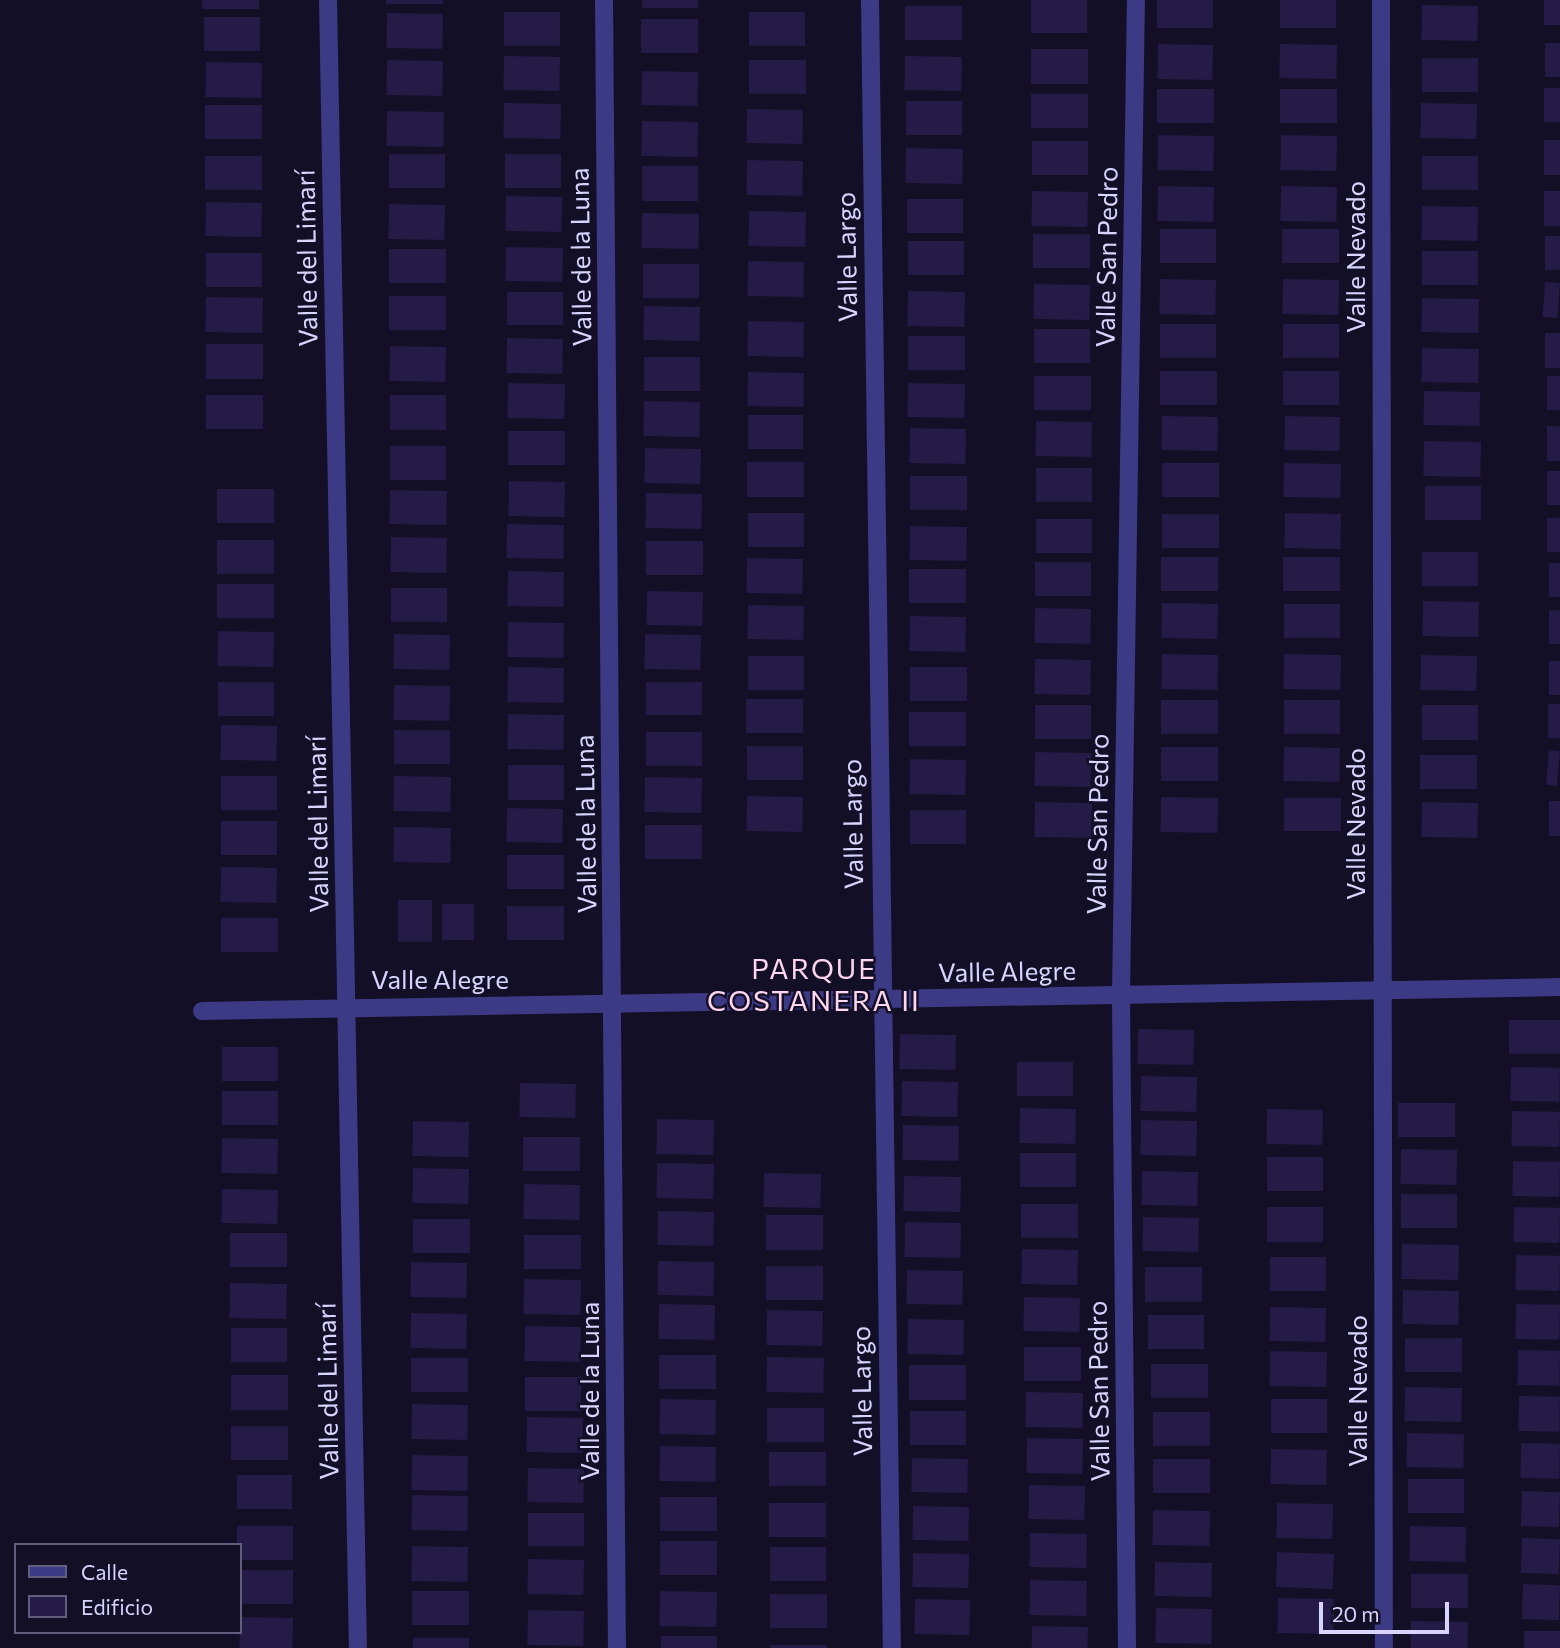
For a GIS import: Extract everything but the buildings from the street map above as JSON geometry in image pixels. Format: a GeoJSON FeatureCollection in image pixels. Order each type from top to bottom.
{"type":"FeatureCollection","features":[{"type":"Feature","properties":{"kind":"street","name":"Valle del Limarí"},"geometry":{"type":"LineString","coordinates":[[328,0],[358,1648]]}},
{"type":"Feature","properties":{"kind":"street","name":"Valle de la Luna"},"geometry":{"type":"LineString","coordinates":[[604,0],[617,1648]]}},
{"type":"Feature","properties":{"kind":"street","name":"Valle Largo"},"geometry":{"type":"LineString","coordinates":[[870,0],[881,1000],[892,1648]]}},
{"type":"Feature","properties":{"kind":"street","name":"Valle San Pedro"},"geometry":{"type":"LineString","coordinates":[[1127,1648],[1121,995],[1136,0]]}},
{"type":"Feature","properties":{"kind":"street","name":"Valle Nevado"},"geometry":{"type":"LineString","coordinates":[[1381,0],[1384,1648]]}},
{"type":"Feature","properties":{"kind":"street","name":"Valle Alegre"},"geometry":{"type":"LineString","coordinates":[[202,1012],[346,1006],[881,1000],[1560,987]]}},
{"type":"Feature","properties":{"kind":"district","name":"PARQUE COSTANERA II"},"geometry":{"type":"Point","coordinates":[814,984]}}]}
